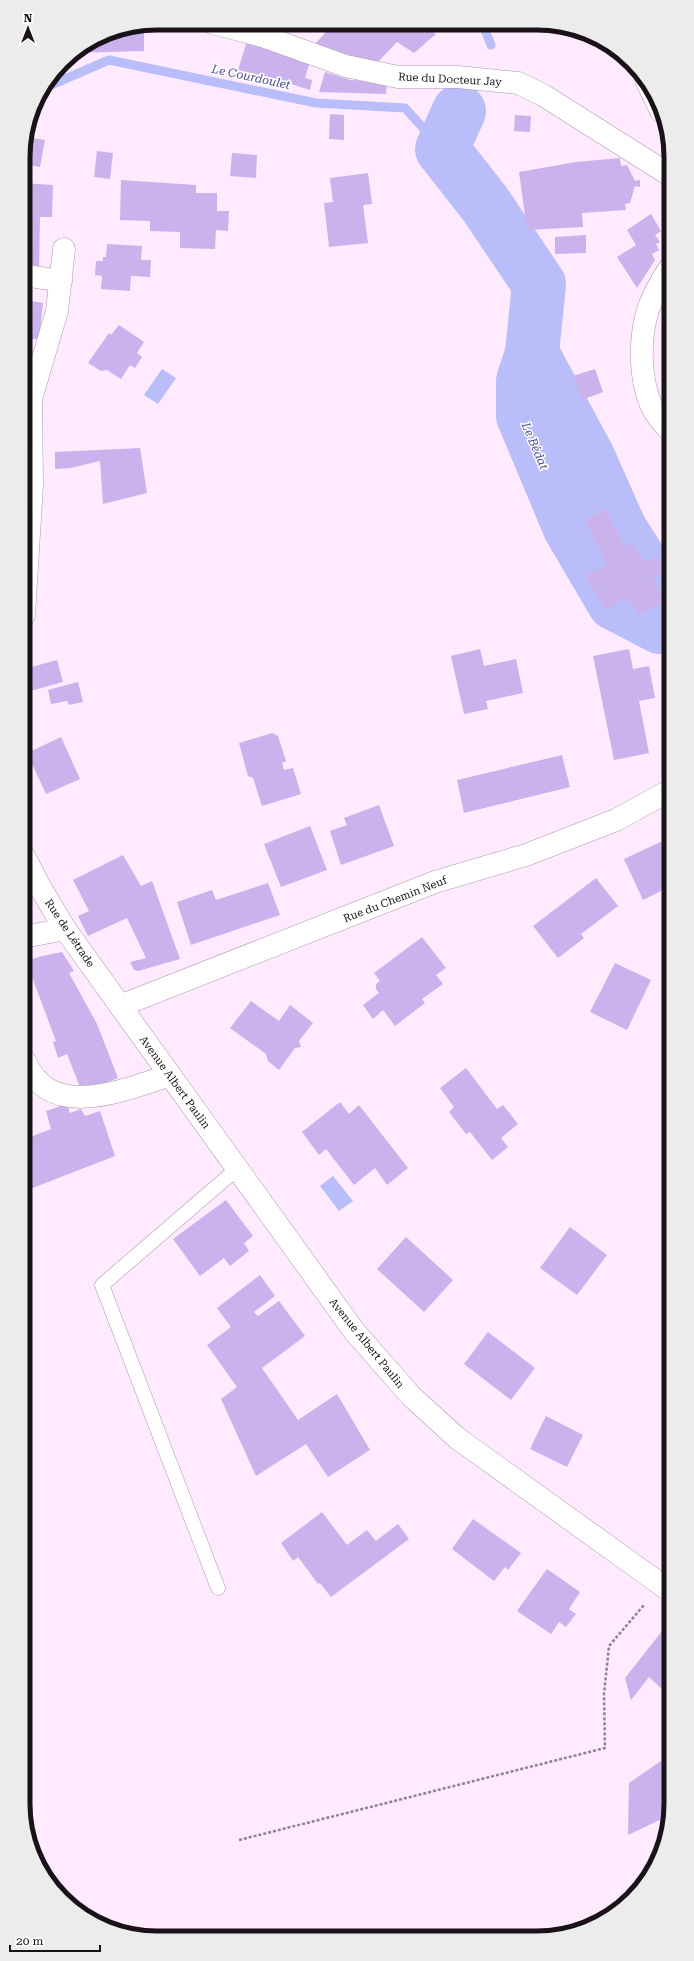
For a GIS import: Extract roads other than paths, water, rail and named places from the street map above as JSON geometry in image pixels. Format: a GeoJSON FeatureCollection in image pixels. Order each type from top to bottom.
{"type":"FeatureCollection","features":[{"type":"Feature","properties":{"kind":"street","name":"Rue du Docteur Jay"},"geometry":{"type":"LineString","coordinates":[[239,30],[262,36],[346,66],[398,77],[458,77],[518,83],[543,95],[664,171]]}},
{"type":"Feature","properties":{"kind":"street"},"geometry":{"type":"LineString","coordinates":[[30,394],[57,311],[64,249]]}},
{"type":"Feature","properties":{"kind":"street"},"geometry":{"type":"LineString","coordinates":[[30,276],[61,281]]}},
{"type":"Feature","properties":{"kind":"street"},"geometry":{"type":"LineString","coordinates":[[664,278],[649,309],[645,326],[643,368],[645,386],[651,405],[657,416],[664,424]]}},
{"type":"Feature","properties":{"kind":"street","name":"Rue du Chemin Neuf"},"geometry":{"type":"LineString","coordinates":[[120,1006],[435,882],[526,855],[616,820],[664,794]]}},
{"type":"Feature","properties":{"kind":"street","name":"Rue de Létrade"},"geometry":{"type":"LineString","coordinates":[[30,868],[65,929],[120,1006]]}},
{"type":"Feature","properties":{"kind":"street"},"geometry":{"type":"LineString","coordinates":[[30,936],[65,929]]}},
{"type":"Feature","properties":{"kind":"street","name":"Avenue Albert Paulin"},"geometry":{"type":"LineString","coordinates":[[120,1006],[354,1331],[411,1396],[457,1438],[664,1587]]}},
{"type":"Feature","properties":{"kind":"street"},"geometry":{"type":"LineString","coordinates":[[30,1073],[49,1091],[76,1098],[109,1095],[170,1075]]}},
{"type":"Feature","properties":{"kind":"lane"},"geometry":{"type":"LineString","coordinates":[[218,1588],[102,1285],[238,1168]]}},
{"type":"Feature","properties":{"kind":"water"},"geometry":{"type":"Polygon","coordinates":[[[162,369],[176,378],[158,404],[144,395],[162,369]]]}},
{"type":"Feature","properties":{"kind":"water"},"geometry":{"type":"Polygon","coordinates":[[[333,1176],[353,1201],[339,1211],[320,1186],[333,1176]]]}},
{"type":"Feature","properties":{"kind":"waterway"},"geometry":{"type":"LineString","coordinates":[[485,30],[491,45]]}},
{"type":"Feature","properties":{"kind":"waterway","name":"Le Courdoulet"},"geometry":{"type":"LineString","coordinates":[[52,84],[109,60],[316,103],[405,108],[442,149]]}},
{"type":"Feature","properties":{"kind":"waterway","name":"Le Bédat"},"geometry":{"type":"LineString","coordinates":[[459,111],[442,149],[485,204],[539,284],[532,353],[523,381],[523,416],[570,528],[614,603],[660,627],[664,627]]}},
{"type":"Feature","properties":{"kind":"waterway"},"geometry":{"type":"LineString","coordinates":[[532,353],[588,457],[620,529],[664,598]]}}]}
